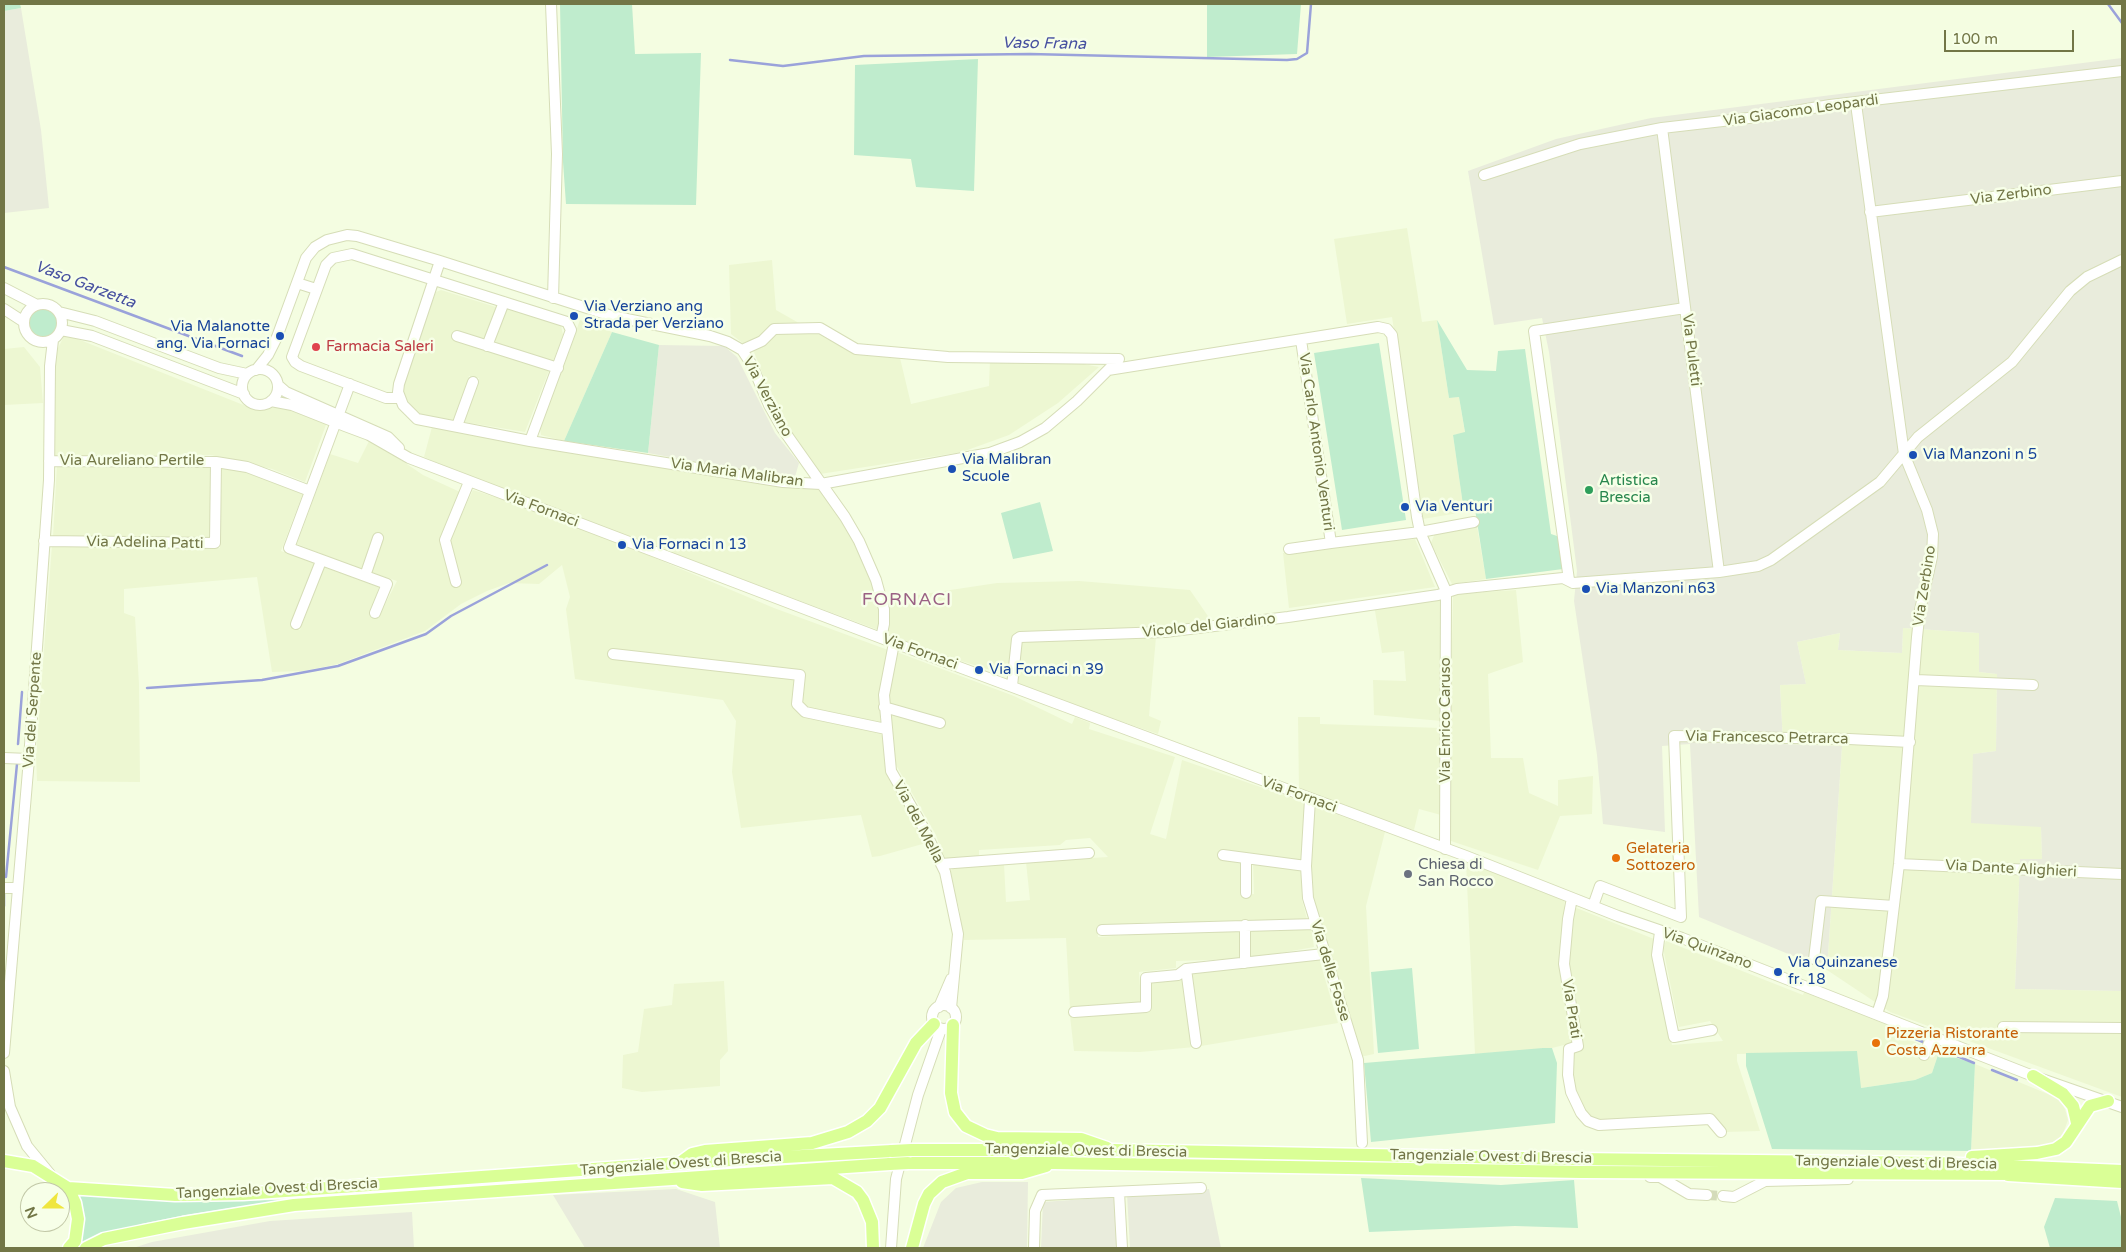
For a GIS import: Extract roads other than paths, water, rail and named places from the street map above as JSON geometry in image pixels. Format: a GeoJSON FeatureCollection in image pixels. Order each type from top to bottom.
{"type":"FeatureCollection","features":[{"type":"Feature","properties":{"kind":"main road"},"geometry":{"type":"LineString","coordinates":[[678,1164],[692,1154],[705,1151],[812,1144],[848,1132],[866,1121],[880,1108],[916,1043],[942,1026],[955,1112],[966,1126],[985,1135],[997,1138],[1081,1139],[1112,1150]]}},
{"type":"Feature","properties":{"kind":"main road"},"geometry":{"type":"LineString","coordinates":[[2033,1076],[2063,1094],[2073,1106],[2077,1123]]}},
{"type":"Feature","properties":{"kind":"main road"},"geometry":{"type":"LineString","coordinates":[[1935,1163],[1960,1158],[2037,1153],[2056,1149],[2066,1142],[2090,1106],[2108,1101]]}},
{"type":"Feature","properties":{"kind":"main road","name":"Tangenziale Ovest di Brescia"},"geometry":{"type":"LineString","coordinates":[[70,1188],[175,1195],[243,1194],[678,1164],[1112,1150],[1555,1159],[1935,1163],[2122,1171]]}},
{"type":"Feature","properties":{"kind":"main road","name":"Tangenziale Ovest di Brescia"},"geometry":{"type":"LineString","coordinates":[[910,1157],[1054,1163],[1582,1172],[1996,1174],[2105,1170]]}},
{"type":"Feature","properties":{"kind":"main road","name":"Tangenziale Ovest di Brescia"},"geometry":{"type":"LineString","coordinates":[[86,1248],[104,1239],[183,1223],[294,1205],[670,1178],[891,1158]]}},
{"type":"Feature","properties":{"kind":"main road"},"geometry":{"type":"LineString","coordinates":[[4,1161],[33,1166],[59,1182]]}},
{"type":"Feature","properties":{"kind":"main road"},"geometry":{"type":"LineString","coordinates":[[912,1248],[924,1204],[929,1194],[942,1182],[967,1172],[1022,1174],[1054,1163]]}},
{"type":"Feature","properties":{"kind":"main road"},"geometry":{"type":"LineString","coordinates":[[1996,1174],[2083,1182],[2122,1182]]}},
{"type":"Feature","properties":{"kind":"main road"},"geometry":{"type":"LineString","coordinates":[[670,1178],[702,1186],[833,1178],[856,1192],[863,1200],[872,1222],[873,1248]]}},
{"type":"Feature","properties":{"kind":"main road"},"geometry":{"type":"LineString","coordinates":[[69,1248],[75,1241],[78,1219],[70,1193]]}},
{"type":"Feature","properties":{"kind":"street"},"geometry":{"type":"LineString","coordinates":[[550,4],[556,154],[553,298]]}},
{"type":"Feature","properties":{"kind":"street","name":"Via Giacomo Leopardi"},"geometry":{"type":"LineString","coordinates":[[1484,175],[1580,144],[1662,128],[1800,112],[1830,105],[1856,104],[2122,71]]}},
{"type":"Feature","properties":{"kind":"street","name":"Via Zerbino"},"geometry":{"type":"LineString","coordinates":[[1856,104],[1904,454],[1927,510],[1933,534],[1932,557],[1920,610],[1916,680],[1899,864],[1883,996],[1877,1014]]}},
{"type":"Feature","properties":{"kind":"street","name":"Via Puletti"},"geometry":{"type":"LineString","coordinates":[[1662,128],[1719,572]]}},
{"type":"Feature","properties":{"kind":"street","name":"Via Zerbino"},"geometry":{"type":"LineString","coordinates":[[1870,212],[2122,181]]}},
{"type":"Feature","properties":{"kind":"street","name":"Via Verziano"},"geometry":{"type":"LineString","coordinates":[[277,336],[306,258],[315,247],[332,239],[347,235],[357,236],[440,261],[612,316],[710,336],[728,342],[742,350],[752,365],[769,405],[782,428],[859,541],[876,580],[884,609],[884,624],[881,638]]}},
{"type":"Feature","properties":{"kind":"street"},"geometry":{"type":"LineString","coordinates":[[440,261],[434,281],[399,384],[400,398],[386,398],[301,366],[292,358],[326,265],[333,258],[342,254],[352,254],[434,281],[567,322],[571,330],[530,441]]}},
{"type":"Feature","properties":{"kind":"street"},"geometry":{"type":"LineString","coordinates":[[1446,591],[1554,579],[1569,580],[1574,583],[1745,570],[1771,560],[1880,482],[1918,437],[2012,362],[2070,291],[2087,276],[2122,260]]}},
{"type":"Feature","properties":{"kind":"street"},"geometry":{"type":"LineString","coordinates":[[297,283],[316,289]]}},
{"type":"Feature","properties":{"kind":"street"},"geometry":{"type":"LineString","coordinates":[[4,288],[37,305]]}},
{"type":"Feature","properties":{"kind":"street"},"geometry":{"type":"LineString","coordinates":[[487,346],[504,302]]}},
{"type":"Feature","properties":{"kind":"street"},"geometry":{"type":"LineString","coordinates":[[59,312],[62,319],[61,330],[53,340],[40,342],[28,335],[24,322],[27,312],[37,305],[48,304],[59,312],[95,321],[219,368],[252,372],[270,372],[277,336]]}},
{"type":"Feature","properties":{"kind":"street"},"geometry":{"type":"LineString","coordinates":[[1569,580],[1534,331],[1685,308]]}},
{"type":"Feature","properties":{"kind":"street"},"geometry":{"type":"LineString","coordinates":[[4,309],[24,322]]}},
{"type":"Feature","properties":{"kind":"street","name":"Via Carlo Antonio Venturi"},"geometry":{"type":"LineString","coordinates":[[1108,370],[1378,327],[1387,329],[1392,335],[1420,532],[1446,591]]}},
{"type":"Feature","properties":{"kind":"street","name":"Via Maria Malibran"},"geometry":{"type":"LineString","coordinates":[[400,398],[410,413],[422,422],[457,426],[530,441],[783,482],[821,484],[990,453],[1020,442],[1045,428],[1078,401],[1119,359],[948,357],[856,349],[820,328],[774,329],[762,341],[742,350]]}},
{"type":"Feature","properties":{"kind":"street","name":"Via Fornaci"},"geometry":{"type":"LineString","coordinates":[[61,330],[92,336],[244,394],[250,401],[256,404],[262,405],[271,401],[337,418]]}},
{"type":"Feature","properties":{"kind":"street"},"geometry":{"type":"LineString","coordinates":[[244,394],[242,386],[268,355],[277,336]]}},
{"type":"Feature","properties":{"kind":"street"},"geometry":{"type":"LineString","coordinates":[[457,336],[558,368]]}},
{"type":"Feature","properties":{"kind":"street","name":"Via del Serpente"},"geometry":{"type":"LineString","coordinates":[[4,1053],[30,759],[49,460],[50,366],[53,340]]}},
{"type":"Feature","properties":{"kind":"street","name":"Via Carlo Antonio Venturi"},"geometry":{"type":"LineString","coordinates":[[1301,340],[1331,544]]}},
{"type":"Feature","properties":{"kind":"street","name":"Via del Serpente"},"geometry":{"type":"LineString","coordinates":[[40,342],[50,366]]}},
{"type":"Feature","properties":{"kind":"street","name":"Via Fornaci"},"geometry":{"type":"LineString","coordinates":[[270,372],[278,385],[286,392],[409,458],[1572,898]]}},
{"type":"Feature","properties":{"kind":"street"},"geometry":{"type":"LineString","coordinates":[[457,426],[473,382]]}},
{"type":"Feature","properties":{"kind":"street"},"geometry":{"type":"LineString","coordinates":[[350,384],[289,548],[387,584],[375,613]]}},
{"type":"Feature","properties":{"kind":"street"},"geometry":{"type":"LineString","coordinates":[[271,401],[277,394],[278,385]]}},
{"type":"Feature","properties":{"kind":"street","name":"Via Aureliano Pertile"},"geometry":{"type":"LineString","coordinates":[[49,460],[216,462]]}},
{"type":"Feature","properties":{"kind":"street"},"geometry":{"type":"LineString","coordinates":[[216,462],[247,467],[310,490]]}},
{"type":"Feature","properties":{"kind":"street","name":"Via Adelina Patti"},"geometry":{"type":"LineString","coordinates":[[44,541],[215,543],[216,462]]}},
{"type":"Feature","properties":{"kind":"street"},"geometry":{"type":"LineString","coordinates":[[456,582],[445,540],[469,482]]}},
{"type":"Feature","properties":{"kind":"street"},"geometry":{"type":"LineString","coordinates":[[1420,532],[1474,522]]}},
{"type":"Feature","properties":{"kind":"street","name":"Via Carlo Antonio Venturi"},"geometry":{"type":"LineString","coordinates":[[1289,549],[1420,532]]}},
{"type":"Feature","properties":{"kind":"street"},"geometry":{"type":"LineString","coordinates":[[365,576],[378,538]]}},
{"type":"Feature","properties":{"kind":"street"},"geometry":{"type":"LineString","coordinates":[[296,624],[321,561]]}},
{"type":"Feature","properties":{"kind":"street","name":"Vicolo del Giardino"},"geometry":{"type":"LineString","coordinates":[[1012,686],[1017,639],[1020,637],[1165,632],[1288,617],[1438,595],[1446,591]]}},
{"type":"Feature","properties":{"kind":"street","name":"Via Enrico Caruso"},"geometry":{"type":"LineString","coordinates":[[1445,849],[1446,591]]}},
{"type":"Feature","properties":{"kind":"street","name":"Via del Mella"},"geometry":{"type":"LineString","coordinates":[[890,1248],[896,1179],[918,1095],[942,1026],[956,1018],[951,1008],[958,934],[945,872],[923,827],[891,771],[884,707],[885,684],[894,643]]}},
{"type":"Feature","properties":{"kind":"street"},"geometry":{"type":"LineString","coordinates":[[613,654],[800,675],[797,704],[805,712],[886,729]]}},
{"type":"Feature","properties":{"kind":"street"},"geometry":{"type":"LineString","coordinates":[[1916,680],[2033,685]]}},
{"type":"Feature","properties":{"kind":"street"},"geometry":{"type":"LineString","coordinates":[[884,707],[940,723]]}},
{"type":"Feature","properties":{"kind":"street","name":"Via Francesco Petrarca"},"geometry":{"type":"LineString","coordinates":[[1593,906],[1600,886],[1681,917],[1674,736],[1910,742]]}},
{"type":"Feature","properties":{"kind":"street"},"geometry":{"type":"LineString","coordinates":[[4,758],[30,759]]}},
{"type":"Feature","properties":{"kind":"street","name":"Via delle Fosse"},"geometry":{"type":"LineString","coordinates":[[1310,800],[1306,866],[1308,898],[1358,1060],[1362,1143]]}},
{"type":"Feature","properties":{"kind":"street"},"geometry":{"type":"LineString","coordinates":[[941,864],[1089,853]]}},
{"type":"Feature","properties":{"kind":"street"},"geometry":{"type":"LineString","coordinates":[[1223,855],[1306,866]]}},
{"type":"Feature","properties":{"kind":"street"},"geometry":{"type":"LineString","coordinates":[[1246,859],[1246,893]]}},
{"type":"Feature","properties":{"kind":"street","name":"Via Dante Alighieri"},"geometry":{"type":"LineString","coordinates":[[1899,864],[2122,874]]}},
{"type":"Feature","properties":{"kind":"street"},"geometry":{"type":"LineString","coordinates":[[4,888],[18,888]]}},
{"type":"Feature","properties":{"kind":"street","name":"Via Quinzano"},"geometry":{"type":"LineString","coordinates":[[1572,898],[1660,932],[1682,938],[2033,1076],[2122,1107]]}},
{"type":"Feature","properties":{"kind":"street","name":"Via Prati"},"geometry":{"type":"LineString","coordinates":[[1572,898],[1564,964],[1578,1046],[1569,1049],[1568,1075],[1571,1092],[1581,1113],[1588,1121],[1599,1125],[1710,1119],[1721,1132]]}},
{"type":"Feature","properties":{"kind":"street"},"geometry":{"type":"LineString","coordinates":[[1814,959],[1821,901],[1894,906]]}},
{"type":"Feature","properties":{"kind":"street"},"geometry":{"type":"LineString","coordinates":[[1102,930],[1316,924]]}},
{"type":"Feature","properties":{"kind":"street"},"geometry":{"type":"LineString","coordinates":[[1245,925],[1245,964]]}},
{"type":"Feature","properties":{"kind":"street"},"geometry":{"type":"LineString","coordinates":[[1660,932],[1657,956],[1674,1038],[1712,1030]]}},
{"type":"Feature","properties":{"kind":"street"},"geometry":{"type":"LineString","coordinates":[[1074,1012],[1146,1007],[1146,978],[1178,975],[1186,969],[1324,954]]}},
{"type":"Feature","properties":{"kind":"street"},"geometry":{"type":"LineString","coordinates":[[1186,969],[1196,1043]]}},
{"type":"Feature","properties":{"kind":"street","name":"Via del Mella"},"geometry":{"type":"LineString","coordinates":[[942,1026],[932,1016],[939,1006],[955,971]]}},
{"type":"Feature","properties":{"kind":"street"},"geometry":{"type":"LineString","coordinates":[[939,1006],[951,1008]]}},
{"type":"Feature","properties":{"kind":"street"},"geometry":{"type":"LineString","coordinates":[[2003,1026],[2122,1028]]}},
{"type":"Feature","properties":{"kind":"street"},"geometry":{"type":"LineString","coordinates":[[1924,1055],[1932,1036]]}},
{"type":"Feature","properties":{"kind":"street"},"geometry":{"type":"LineString","coordinates":[[4,1072],[10,1107],[27,1146],[52,1177]]}},
{"type":"Feature","properties":{"kind":"street"},"geometry":{"type":"LineString","coordinates":[[1582,1172],[1604,1177],[1660,1177],[1689,1194],[1707,1195]]}},
{"type":"Feature","properties":{"kind":"street"},"geometry":{"type":"LineString","coordinates":[[1723,1196],[1734,1197],[1765,1181],[1868,1179],[1892,1174]]}},
{"type":"Feature","properties":{"kind":"street"},"geometry":{"type":"LineString","coordinates":[[1034,1248],[1035,1211],[1042,1196],[1200,1188]]}},
{"type":"Feature","properties":{"kind":"street"},"geometry":{"type":"LineString","coordinates":[[1119,1192],[1122,1248]]}},
{"type":"Feature","properties":{"kind":"waterway","name":"Vaso Frana"},"geometry":{"type":"LineString","coordinates":[[730,60],[783,66],[864,56],[1030,54],[1287,60],[1297,59],[1307,53],[1311,4]]}},
{"type":"Feature","properties":{"kind":"waterway"},"geometry":{"type":"LineString","coordinates":[[2108,4],[2122,23]]}},
{"type":"Feature","properties":{"kind":"waterway","name":"Vaso Garzetta"},"geometry":{"type":"LineString","coordinates":[[4,267],[242,356]]}},
{"type":"Feature","properties":{"kind":"waterway"},"geometry":{"type":"LineString","coordinates":[[147,688],[262,680],[338,666],[426,634],[451,616],[547,565]]}},
{"type":"Feature","properties":{"kind":"waterway"},"geometry":{"type":"LineString","coordinates":[[18,744],[22,692]]}},
{"type":"Feature","properties":{"kind":"waterway"},"geometry":{"type":"LineString","coordinates":[[6,877],[17,764]]}},
{"type":"Feature","properties":{"kind":"waterway"},"geometry":{"type":"LineString","coordinates":[[4,894],[4,906]]}},
{"type":"Feature","properties":{"kind":"waterway"},"geometry":{"type":"LineString","coordinates":[[1901,1033],[1923,1042]]}},
{"type":"Feature","properties":{"kind":"waterway"},"geometry":{"type":"LineString","coordinates":[[1935,1047],[1974,1063]]}},
{"type":"Feature","properties":{"kind":"waterway"},"geometry":{"type":"LineString","coordinates":[[1992,1070],[2017,1080]]}},
{"type":"Feature","properties":{"kind":"tunnel"},"geometry":{"type":"LineString","coordinates":[[1707,1195],[1723,1196]]}},
{"type":"Feature","properties":{"kind":"place","name":"Via Verziano ang Strada per Verziano"},"geometry":{"type":"Point","coordinates":[574,316]}},
{"type":"Feature","properties":{"kind":"place","name":"Via Malanotte ang. Via Fornaci"},"geometry":{"type":"Point","coordinates":[280,336]}},
{"type":"Feature","properties":{"kind":"place","name":"Farmacia Saleri"},"geometry":{"type":"Point","coordinates":[316,347]}},
{"type":"Feature","properties":{"kind":"place","name":"Via Manzoni n 5"},"geometry":{"type":"Point","coordinates":[1913,455]}},
{"type":"Feature","properties":{"kind":"place","name":"Via Malibran Scuole"},"geometry":{"type":"Point","coordinates":[952,469]}},
{"type":"Feature","properties":{"kind":"place","name":"Artistica Brescia"},"geometry":{"type":"Point","coordinates":[1589,490]}},
{"type":"Feature","properties":{"kind":"place","name":"Via Venturi"},"geometry":{"type":"Point","coordinates":[1405,507]}},
{"type":"Feature","properties":{"kind":"place","name":"Via Fornaci n 13"},"geometry":{"type":"Point","coordinates":[622,545]}},
{"type":"Feature","properties":{"kind":"place","name":"Via Manzoni n63"},"geometry":{"type":"Point","coordinates":[1586,589]}},
{"type":"Feature","properties":{"kind":"place","name":"Via Fornaci n 39"},"geometry":{"type":"Point","coordinates":[979,670]}},
{"type":"Feature","properties":{"kind":"place","name":"Gelateria Sottozero"},"geometry":{"type":"Point","coordinates":[1616,858]}},
{"type":"Feature","properties":{"kind":"place","name":"Chiesa di San Rocco"},"geometry":{"type":"Point","coordinates":[1408,874]}},
{"type":"Feature","properties":{"kind":"place","name":"Via Quinzanese fr. 18"},"geometry":{"type":"Point","coordinates":[1778,972]}},
{"type":"Feature","properties":{"kind":"place","name":"Pizzeria Ristorante Costa Azzurra"},"geometry":{"type":"Point","coordinates":[1876,1043]}},
{"type":"Feature","properties":{"kind":"district","name":"FORNACI"},"geometry":{"type":"Point","coordinates":[907,600]}}]}
